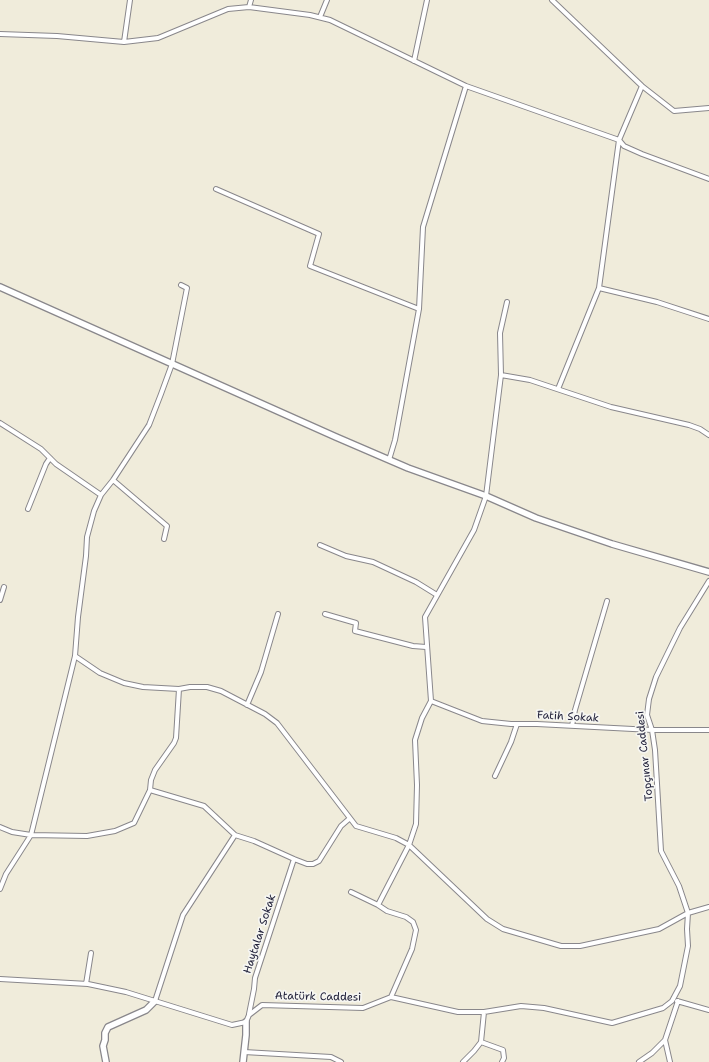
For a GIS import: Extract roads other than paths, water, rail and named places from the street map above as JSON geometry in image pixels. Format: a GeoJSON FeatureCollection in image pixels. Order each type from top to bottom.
{"type":"FeatureCollection","features":[{"type":"Feature","properties":{"kind":"street"},"geometry":{"type":"LineString","coordinates":[[124,42],[130,0]]}},
{"type":"Feature","properties":{"kind":"street"},"geometry":{"type":"LineString","coordinates":[[249,7],[251,0]]}},
{"type":"Feature","properties":{"kind":"street"},"geometry":{"type":"LineString","coordinates":[[320,17],[327,0]]}},
{"type":"Feature","properties":{"kind":"street"},"geometry":{"type":"LineString","coordinates":[[414,61],[428,0]]}},
{"type":"Feature","properties":{"kind":"street"},"geometry":{"type":"LineString","coordinates":[[552,0],[642,86],[674,111],[709,108]]}},
{"type":"Feature","properties":{"kind":"street"},"geometry":{"type":"LineString","coordinates":[[0,34],[57,36],[124,42],[158,38],[228,9],[249,7],[320,17],[330,20],[466,86],[619,140],[624,146],[642,154],[709,179]]}},
{"type":"Feature","properties":{"kind":"street"},"geometry":{"type":"LineString","coordinates":[[389,460],[395,440],[418,309],[423,227],[466,86]]}},
{"type":"Feature","properties":{"kind":"street"},"geometry":{"type":"LineString","coordinates":[[558,389],[600,288],[619,140],[642,86]]}},
{"type":"Feature","properties":{"kind":"street"},"geometry":{"type":"LineString","coordinates":[[216,188],[319,234],[310,266],[418,309]]}},
{"type":"Feature","properties":{"kind":"street"},"geometry":{"type":"LineString","coordinates":[[0,889],[6,874],[32,835],[75,656],[87,537],[94,511],[101,495],[113,480],[149,424],[172,364],[187,288],[181,285]]}},
{"type":"Feature","properties":{"kind":"street"},"geometry":{"type":"LineString","coordinates":[[0,287],[389,460],[486,496],[542,521],[612,544],[709,572]]}},
{"type":"Feature","properties":{"kind":"street"},"geometry":{"type":"LineString","coordinates":[[600,288],[657,302],[709,319]]}},
{"type":"Feature","properties":{"kind":"street"},"geometry":{"type":"LineString","coordinates":[[378,905],[409,845],[416,824],[417,785],[415,740],[422,718],[431,701],[425,617],[474,530],[486,496],[501,375],[500,333],[507,302]]}},
{"type":"Feature","properties":{"kind":"street"},"geometry":{"type":"LineString","coordinates":[[501,375],[530,380],[611,407],[689,425],[700,429],[709,435]]}},
{"type":"Feature","properties":{"kind":"street"},"geometry":{"type":"LineString","coordinates":[[0,424],[41,449],[50,458],[101,495]]}},
{"type":"Feature","properties":{"kind":"street"},"geometry":{"type":"LineString","coordinates":[[28,509],[46,464],[50,458]]}},
{"type":"Feature","properties":{"kind":"street"},"geometry":{"type":"LineString","coordinates":[[113,480],[167,526],[164,538]]}},
{"type":"Feature","properties":{"kind":"street"},"geometry":{"type":"LineString","coordinates":[[320,545],[346,556],[373,562],[416,582],[437,595]]}},
{"type":"Feature","properties":{"kind":"street","name":"Topçınar Caddesi"},"geometry":{"type":"LineString","coordinates":[[688,913],[680,886],[661,851],[656,765],[652,730],[648,716],[649,700],[656,677],[680,628],[709,581]]}},
{"type":"Feature","properties":{"kind":"street"},"geometry":{"type":"LineString","coordinates":[[0,600],[4,587]]}},
{"type":"Feature","properties":{"kind":"street"},"geometry":{"type":"LineString","coordinates":[[572,726],[575,710],[607,601]]}},
{"type":"Feature","properties":{"kind":"street"},"geometry":{"type":"LineString","coordinates":[[247,705],[262,672],[278,614]]}},
{"type":"Feature","properties":{"kind":"street"},"geometry":{"type":"LineString","coordinates":[[325,614],[356,624],[355,630],[401,643],[426,647]]}},
{"type":"Feature","properties":{"kind":"street"},"geometry":{"type":"LineString","coordinates":[[75,656],[100,673],[124,683],[143,687],[179,689],[190,687],[207,687],[221,691],[265,714],[277,723],[349,819],[356,826],[396,838],[409,845],[487,919],[502,929],[560,946],[580,946],[659,929],[688,913],[709,907]]}},
{"type":"Feature","properties":{"kind":"street"},"geometry":{"type":"LineString","coordinates":[[0,826],[12,832],[32,835],[87,836],[116,831],[134,823],[150,790],[151,780],[155,770],[176,738],[179,689]]}},
{"type":"Feature","properties":{"kind":"street","name":"Fatih Sokak"},"geometry":{"type":"LineString","coordinates":[[431,701],[482,721],[652,730],[709,730]]}},
{"type":"Feature","properties":{"kind":"street"},"geometry":{"type":"LineString","coordinates":[[495,776],[511,742],[517,724]]}},
{"type":"Feature","properties":{"kind":"street"},"geometry":{"type":"LineString","coordinates":[[150,790],[204,806],[235,835],[254,841],[307,864],[313,864],[319,861],[341,826],[349,819]]}},
{"type":"Feature","properties":{"kind":"street"},"geometry":{"type":"LineString","coordinates":[[106,1062],[103,1046],[105,1033],[108,1027],[146,1010],[155,1001],[183,915],[235,835]]}},
{"type":"Feature","properties":{"kind":"street","name":"Haytalar Sokak"},"geometry":{"type":"LineString","coordinates":[[249,1015],[255,978],[294,859]]}},
{"type":"Feature","properties":{"kind":"street"},"geometry":{"type":"LineString","coordinates":[[350,892],[378,905],[387,911],[406,917],[413,922],[416,930],[412,949],[391,997],[458,1012],[484,1012],[521,1006],[544,1008],[612,1023],[662,1008],[673,999],[680,986],[688,946],[688,913]]}},
{"type":"Feature","properties":{"kind":"street"},"geometry":{"type":"LineString","coordinates":[[86,984],[91,953]]}},
{"type":"Feature","properties":{"kind":"street"},"geometry":{"type":"LineString","coordinates":[[0,980],[86,984],[126,992],[232,1025],[246,1022]]}},
{"type":"Feature","properties":{"kind":"street","name":"Atatürk Caddesi"},"geometry":{"type":"LineString","coordinates":[[249,1015],[262,1005],[363,1008],[391,997]]}},
{"type":"Feature","properties":{"kind":"street"},"geometry":{"type":"LineString","coordinates":[[673,999],[709,1010]]}},
{"type":"Feature","properties":{"kind":"street"},"geometry":{"type":"LineString","coordinates":[[639,1062],[652,1053],[665,1040],[678,1001]]}},
{"type":"Feature","properties":{"kind":"street"},"geometry":{"type":"LineString","coordinates":[[463,1062],[481,1042],[484,1012]]}},
{"type":"Feature","properties":{"kind":"street"},"geometry":{"type":"LineString","coordinates":[[243,1062],[246,1022],[249,1015]]}},
{"type":"Feature","properties":{"kind":"street"},"geometry":{"type":"LineString","coordinates":[[665,1040],[670,1062]]}},
{"type":"Feature","properties":{"kind":"street"},"geometry":{"type":"LineString","coordinates":[[481,1042],[503,1050],[504,1058],[502,1062]]}},
{"type":"Feature","properties":{"kind":"street"},"geometry":{"type":"LineString","coordinates":[[244,1052],[331,1057],[341,1062]]}}]}
